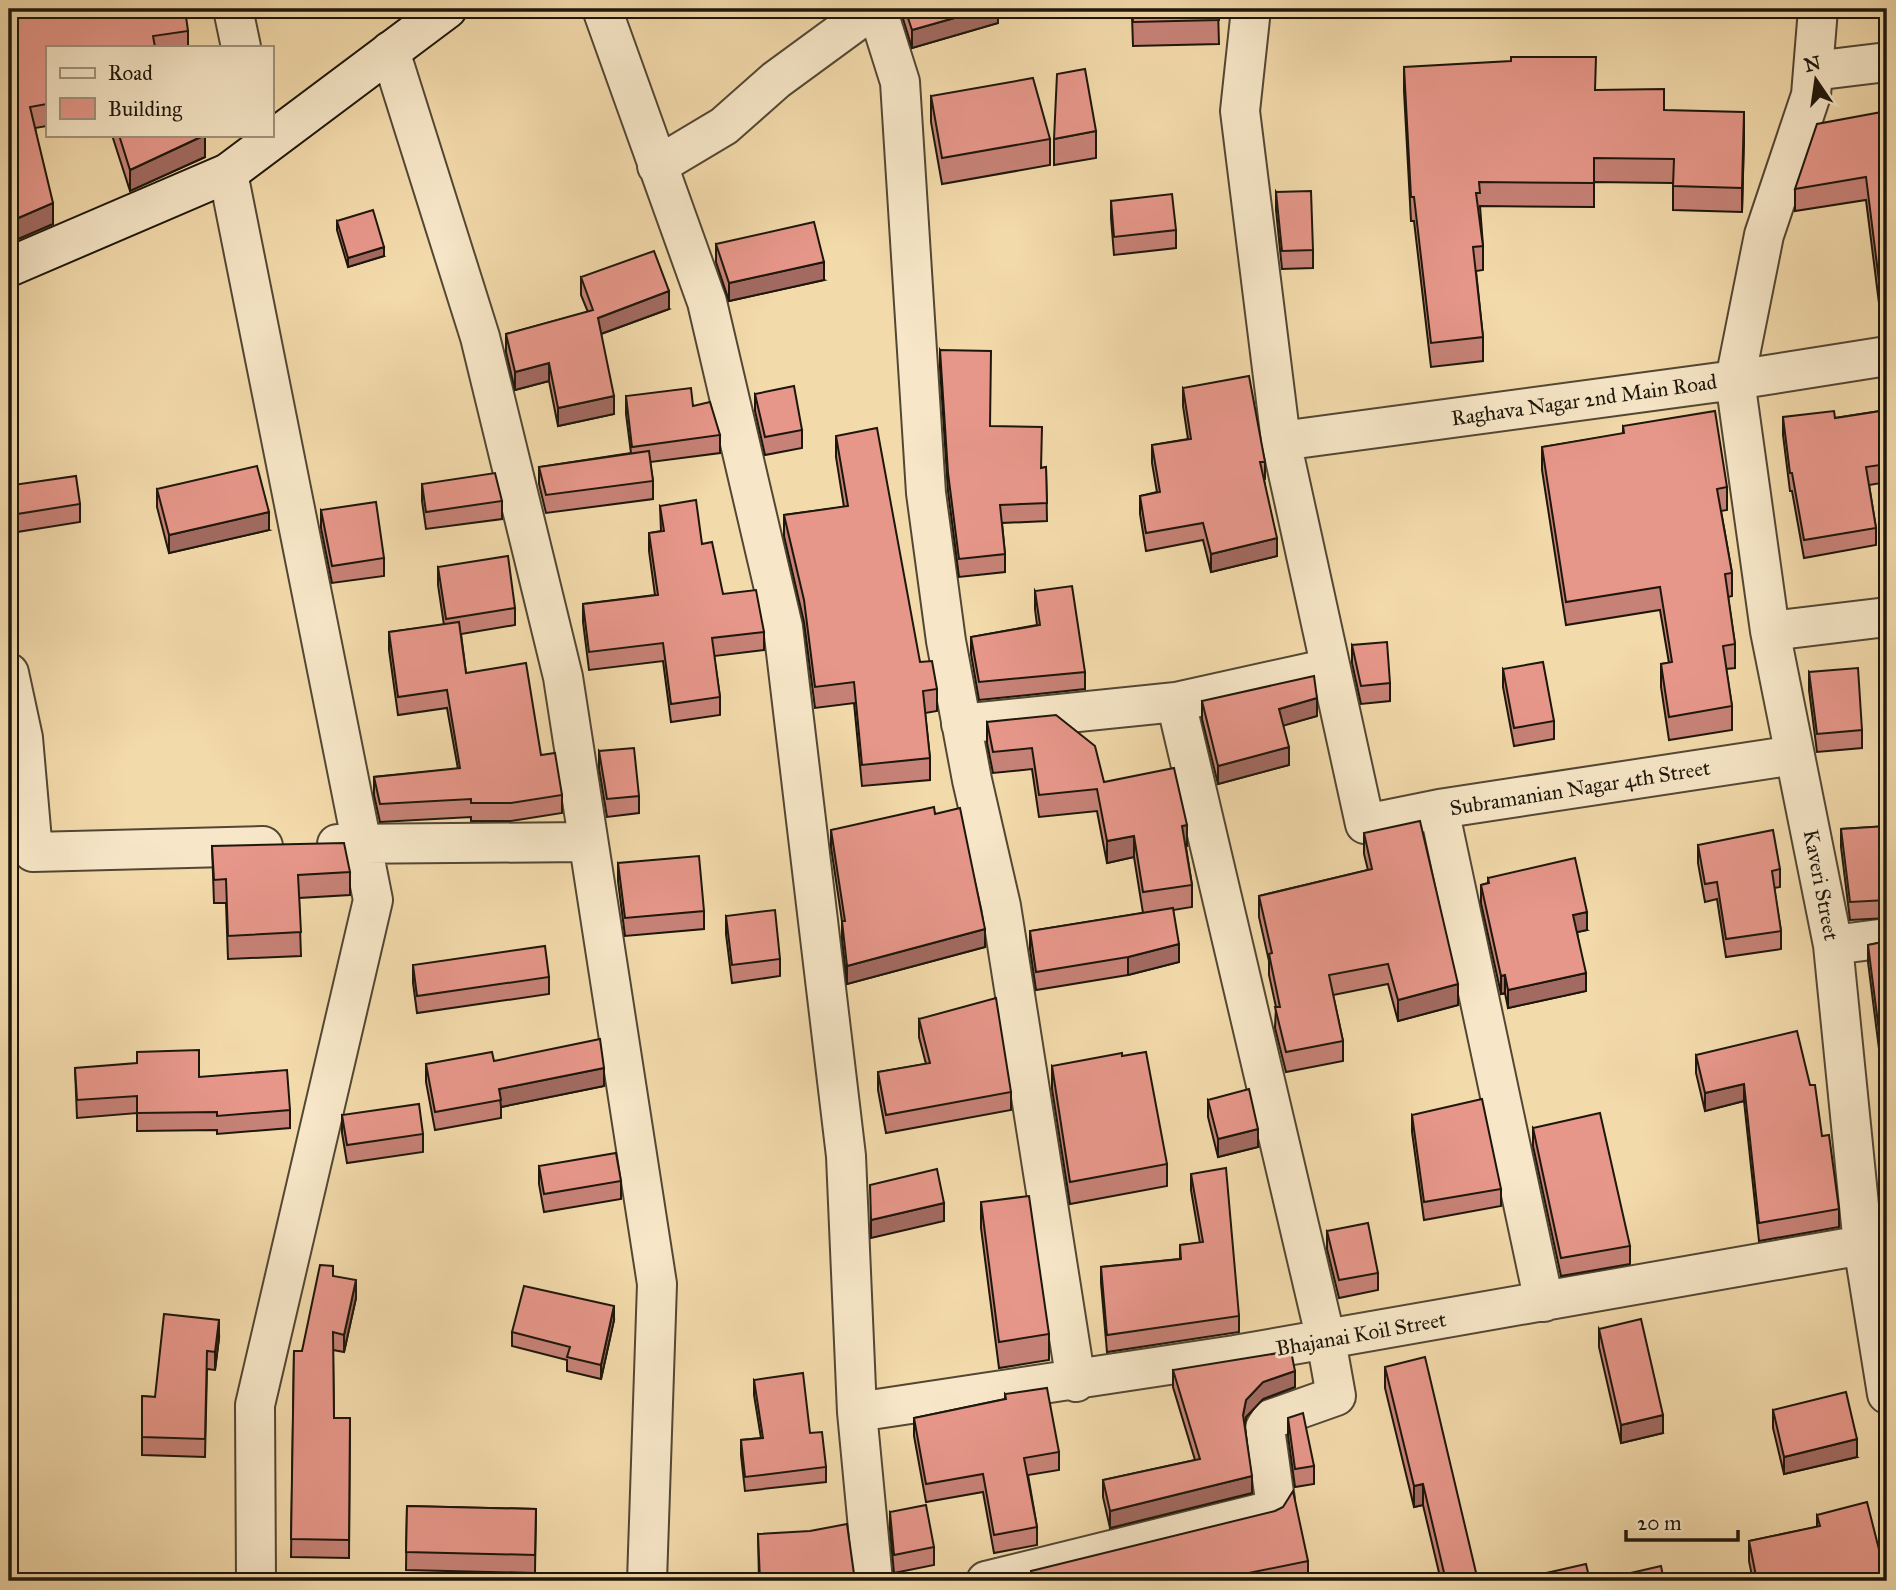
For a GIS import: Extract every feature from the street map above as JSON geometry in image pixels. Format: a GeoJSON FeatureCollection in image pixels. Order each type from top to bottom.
{"type":"FeatureCollection","features":[{"type":"Feature","properties":{"kind":"street"},"geometry":{"type":"LineString","coordinates":[[233,9],[241,46]]}},
{"type":"Feature","properties":{"kind":"street"},"geometry":{"type":"LineString","coordinates":[[273,133],[447,9]]}},
{"type":"Feature","properties":{"kind":"street"},"geometry":{"type":"LineString","coordinates":[[602,9],[708,302],[783,627],[846,1156],[857,1412],[873,1581]]}},
{"type":"Feature","properties":{"kind":"street"},"geometry":{"type":"LineString","coordinates":[[657,166],[724,126],[776,80],[875,9],[900,82],[926,493],[946,641],[961,724],[1001,906],[1076,1382]]}},
{"type":"Feature","properties":{"kind":"street"},"geometry":{"type":"LineString","coordinates":[[961,724],[1176,702],[1330,668],[1281,441],[1240,111],[1251,9]]}},
{"type":"Feature","properties":{"kind":"street","name":"Kaveri Street"},"geometry":{"type":"LineString","coordinates":[[1818,9],[1811,95],[1764,235],[1735,380],[1770,631],[1833,946],[1863,1245],[1880,1298],[1887,1394]]}},
{"type":"Feature","properties":{"kind":"street"},"geometry":{"type":"LineString","coordinates":[[390,51],[480,337],[563,677],[657,1284],[647,1581]]}},
{"type":"Feature","properties":{"kind":"street"},"geometry":{"type":"LineString","coordinates":[[1813,71],[1887,62]]}},
{"type":"Feature","properties":{"kind":"street"},"geometry":{"type":"LineString","coordinates":[[9,267],[228,173],[260,142]]}},
{"type":"Feature","properties":{"kind":"street"},"geometry":{"type":"LineString","coordinates":[[228,173],[373,900],[255,1405],[256,1581]]}},
{"type":"Feature","properties":{"kind":"street","name":"Raghava Nagar 2nd Main Road"},"geometry":{"type":"LineString","coordinates":[[1281,441],[1735,380],[1887,356]]}},
{"type":"Feature","properties":{"kind":"street"},"geometry":{"type":"LineString","coordinates":[[1770,631],[1887,617]]}},
{"type":"Feature","properties":{"kind":"street","name":"Subramanian Nagar 4th Street"},"geometry":{"type":"LineString","coordinates":[[1330,668],[1365,824],[1439,809],[1795,755]]}},
{"type":"Feature","properties":{"kind":"street"},"geometry":{"type":"LineString","coordinates":[[9,673],[23,738],[33,852],[301,845],[587,842]]}},
{"type":"Feature","properties":{"kind":"street"},"geometry":{"type":"LineString","coordinates":[[986,1581],[1269,1511],[1275,1500],[1265,1428],[1271,1419],[1336,1396],[1326,1340],[1176,702]]}},
{"type":"Feature","properties":{"kind":"street"},"geometry":{"type":"LineString","coordinates":[[1439,809],[1544,1302]]}},
{"type":"Feature","properties":{"kind":"street"},"geometry":{"type":"LineString","coordinates":[[1833,946],[1887,938]]}},
{"type":"Feature","properties":{"kind":"street","name":"Bhajanai Koil Street"},"geometry":{"type":"LineString","coordinates":[[857,1412],[1076,1382],[1863,1245]]}},
{"type":"Feature","properties":{"kind":"building"},"geometry":{"type":"Polygon","coordinates":[[[9,9],[185,9],[188,31],[153,36],[155,46],[46,46],[46,104],[30,107],[53,203],[9,222],[9,9]]]}},
{"type":"Feature","properties":{"kind":"building"},"geometry":{"type":"Polygon","coordinates":[[[905,9],[986,9],[912,30],[905,9]]]}},
{"type":"Feature","properties":{"kind":"building"},"geometry":{"type":"Polygon","coordinates":[[[1132,9],[1218,9],[1219,20],[1133,22],[1132,9]]]}},
{"type":"Feature","properties":{"kind":"building"},"geometry":{"type":"Polygon","coordinates":[[[1511,57],[1596,57],[1595,90],[1664,89],[1664,110],[1744,112],[1742,188],[1673,186],[1674,159],[1594,158],[1594,183],[1479,182],[1480,193],[1476,193],[1483,246],[1473,247],[1483,337],[1431,343],[1414,197],[1411,197],[1404,67],[1511,61],[1511,57]]]}},
{"type":"Feature","properties":{"kind":"building"},"geometry":{"type":"Polygon","coordinates":[[[1085,69],[1096,131],[1054,139],[1057,74],[1085,69]]]}},
{"type":"Feature","properties":{"kind":"building"},"geometry":{"type":"Polygon","coordinates":[[[1033,78],[1050,139],[942,158],[931,96],[1033,78]]]}},
{"type":"Feature","properties":{"kind":"building"},"geometry":{"type":"Polygon","coordinates":[[[1887,111],[1887,288],[1880,289],[1866,177],[1795,189],[1817,124],[1887,111]]]}},
{"type":"Feature","properties":{"kind":"building"},"geometry":{"type":"Polygon","coordinates":[[[119,136],[203,136],[130,170],[119,136]]]}},
{"type":"Feature","properties":{"kind":"building"},"geometry":{"type":"Polygon","coordinates":[[[1311,191],[1313,250],[1282,251],[1276,192],[1311,191]]]}},
{"type":"Feature","properties":{"kind":"building"},"geometry":{"type":"Polygon","coordinates":[[[1172,194],[1176,230],[1114,237],[1111,201],[1172,194]]]}},
{"type":"Feature","properties":{"kind":"building"},"geometry":{"type":"Polygon","coordinates":[[[373,210],[384,247],[348,258],[337,221],[373,210]]]}},
{"type":"Feature","properties":{"kind":"building"},"geometry":{"type":"Polygon","coordinates":[[[814,222],[824,262],[729,283],[716,244],[814,222]]]}},
{"type":"Feature","properties":{"kind":"building"},"geometry":{"type":"Polygon","coordinates":[[[654,251],[669,291],[598,318],[614,396],[558,408],[549,363],[515,372],[506,334],[593,310],[581,277],[654,251]]]}},
{"type":"Feature","properties":{"kind":"building"},"geometry":{"type":"Polygon","coordinates":[[[940,350],[991,351],[990,426],[1042,427],[1041,468],[1046,467],[1047,503],[1000,505],[1005,554],[959,559],[948,473],[940,350]]]}},
{"type":"Feature","properties":{"kind":"building"},"geometry":{"type":"Polygon","coordinates":[[[1249,376],[1265,462],[1260,462],[1277,538],[1211,554],[1203,523],[1146,533],[1140,496],[1160,492],[1152,445],[1191,439],[1183,388],[1249,376]]]}},
{"type":"Feature","properties":{"kind":"building"},"geometry":{"type":"Polygon","coordinates":[[[794,386],[802,430],[765,437],[755,394],[794,386]]]}},
{"type":"Feature","properties":{"kind":"building"},"geometry":{"type":"Polygon","coordinates":[[[691,388],[693,406],[710,402],[720,435],[632,447],[626,396],[691,388]]]}},
{"type":"Feature","properties":{"kind":"building"},"geometry":{"type":"Polygon","coordinates":[[[1887,410],[1887,464],[1866,467],[1876,528],[1804,540],[1790,473],[1783,417],[1834,411],[1835,418],[1887,410]]]}},
{"type":"Feature","properties":{"kind":"building"},"geometry":{"type":"Polygon","coordinates":[[[1715,411],[1727,487],[1717,489],[1732,573],[1725,574],[1735,644],[1723,646],[1732,706],[1669,717],[1661,664],[1672,662],[1660,587],[1566,602],[1542,447],[1624,433],[1623,426],[1715,411]]]}},
{"type":"Feature","properties":{"kind":"building"},"geometry":{"type":"Polygon","coordinates":[[[877,428],[920,662],[932,661],[937,689],[923,691],[930,758],[862,765],[854,682],[815,687],[804,600],[784,515],[848,506],[836,436],[877,428]]]}},
{"type":"Feature","properties":{"kind":"building"},"geometry":{"type":"Polygon","coordinates":[[[649,451],[653,481],[546,495],[539,467],[649,451]]]}},
{"type":"Feature","properties":{"kind":"building"},"geometry":{"type":"Polygon","coordinates":[[[257,466],[269,512],[169,535],[157,489],[257,466]]]}},
{"type":"Feature","properties":{"kind":"building"},"geometry":{"type":"Polygon","coordinates":[[[495,473],[502,501],[426,512],[422,484],[495,473]]]}},
{"type":"Feature","properties":{"kind":"building"},"geometry":{"type":"Polygon","coordinates":[[[76,476],[80,504],[17,514],[13,485],[76,476]]]}},
{"type":"Feature","properties":{"kind":"building"},"geometry":{"type":"Polygon","coordinates":[[[696,500],[702,544],[712,542],[723,594],[756,590],[764,632],[712,638],[720,697],[671,704],[663,643],[589,652],[583,604],[658,595],[649,533],[664,531],[660,506],[696,500]]]}},
{"type":"Feature","properties":{"kind":"building"},"geometry":{"type":"Polygon","coordinates":[[[376,502],[384,558],[332,566],[321,510],[376,502]]]}},
{"type":"Feature","properties":{"kind":"building"},"geometry":{"type":"Polygon","coordinates":[[[508,556],[515,608],[446,619],[438,567],[508,556]]]}},
{"type":"Feature","properties":{"kind":"building"},"geometry":{"type":"Polygon","coordinates":[[[1072,586],[1085,672],[979,682],[971,637],[1040,625],[1035,591],[1072,586]]]}},
{"type":"Feature","properties":{"kind":"building"},"geometry":{"type":"Polygon","coordinates":[[[459,622],[466,673],[526,663],[541,755],[555,753],[562,795],[511,803],[471,803],[471,799],[380,804],[374,777],[460,768],[447,690],[398,697],[389,632],[459,622]]]}},
{"type":"Feature","properties":{"kind":"building"},"geometry":{"type":"Polygon","coordinates":[[[1387,642],[1390,683],[1361,686],[1352,645],[1387,642]]]}},
{"type":"Feature","properties":{"kind":"building"},"geometry":{"type":"Polygon","coordinates":[[[1543,662],[1554,721],[1514,728],[1503,669],[1543,662]]]}},
{"type":"Feature","properties":{"kind":"building"},"geometry":{"type":"Polygon","coordinates":[[[1858,668],[1862,730],[1817,734],[1809,672],[1858,668]]]}},
{"type":"Feature","properties":{"kind":"building"},"geometry":{"type":"Polygon","coordinates":[[[1314,676],[1317,698],[1279,709],[1289,747],[1218,766],[1202,701],[1314,676]]]}},
{"type":"Feature","properties":{"kind":"building"},"geometry":{"type":"Polygon","coordinates":[[[1056,715],[1095,746],[1104,782],[1174,768],[1187,825],[1182,826],[1192,885],[1143,892],[1134,836],[1107,841],[1097,789],[1039,795],[1032,748],[993,752],[987,722],[1056,715]]]}},
{"type":"Feature","properties":{"kind":"building"},"geometry":{"type":"Polygon","coordinates":[[[634,748],[639,796],[607,799],[599,751],[634,748]]]}},
{"type":"Feature","properties":{"kind":"building"},"geometry":{"type":"Polygon","coordinates":[[[934,807],[935,814],[960,808],[985,929],[847,966],[842,921],[845,921],[831,830],[934,807]]]}},
{"type":"Feature","properties":{"kind":"building"},"geometry":{"type":"Polygon","coordinates":[[[1420,821],[1458,984],[1398,1000],[1388,964],[1329,975],[1343,1041],[1286,1052],[1275,1007],[1280,1007],[1269,954],[1272,953],[1259,896],[1372,869],[1364,833],[1420,821]]]}},
{"type":"Feature","properties":{"kind":"building"},"geometry":{"type":"Polygon","coordinates":[[[1887,826],[1887,900],[1850,902],[1841,829],[1887,826]]]}},
{"type":"Feature","properties":{"kind":"building"},"geometry":{"type":"Polygon","coordinates":[[[1773,830],[1780,869],[1772,871],[1781,931],[1726,939],[1717,882],[1705,884],[1698,845],[1773,830]]]}},
{"type":"Feature","properties":{"kind":"building"},"geometry":{"type":"Polygon","coordinates":[[[344,843],[350,872],[298,875],[301,932],[228,936],[226,879],[214,880],[212,846],[344,843]]]}},
{"type":"Feature","properties":{"kind":"building"},"geometry":{"type":"Polygon","coordinates":[[[699,856],[704,911],[625,918],[618,863],[699,856]]]}},
{"type":"Feature","properties":{"kind":"building"},"geometry":{"type":"Polygon","coordinates":[[[1575,858],[1587,912],[1573,915],[1586,973],[1508,990],[1505,975],[1501,976],[1481,885],[1489,883],[1488,878],[1575,858]]]}},
{"type":"Feature","properties":{"kind":"building"},"geometry":{"type":"Polygon","coordinates":[[[1173,908],[1179,944],[1128,957],[1036,972],[1030,931],[1173,908]]]}},
{"type":"Feature","properties":{"kind":"building"},"geometry":{"type":"Polygon","coordinates":[[[775,910],[780,959],[732,965],[726,916],[775,910]]]}},
{"type":"Feature","properties":{"kind":"building"},"geometry":{"type":"Polygon","coordinates":[[[1887,941],[1887,1030],[1879,1031],[1868,945],[1887,941]]]}},
{"type":"Feature","properties":{"kind":"building"},"geometry":{"type":"Polygon","coordinates":[[[545,946],[549,977],[417,996],[413,965],[545,946]]]}},
{"type":"Feature","properties":{"kind":"building"},"geometry":{"type":"Polygon","coordinates":[[[996,998],[1011,1092],[886,1115],[878,1072],[930,1063],[919,1019],[996,998]]]}},
{"type":"Feature","properties":{"kind":"building"},"geometry":{"type":"Polygon","coordinates":[[[1797,1031],[1810,1085],[1815,1085],[1822,1136],[1829,1135],[1839,1209],[1759,1223],[1744,1084],[1705,1093],[1696,1055],[1797,1031]]]}},
{"type":"Feature","properties":{"kind":"building"},"geometry":{"type":"Polygon","coordinates":[[[600,1039],[604,1068],[499,1089],[501,1100],[435,1112],[426,1064],[492,1052],[494,1061],[600,1039]]]}},
{"type":"Feature","properties":{"kind":"building"},"geometry":{"type":"Polygon","coordinates":[[[199,1050],[199,1077],[287,1070],[290,1110],[217,1116],[217,1112],[137,1113],[137,1096],[77,1100],[75,1068],[137,1063],[137,1052],[199,1050]]]}},
{"type":"Feature","properties":{"kind":"building"},"geometry":{"type":"Polygon","coordinates":[[[1146,1052],[1167,1164],[1070,1182],[1052,1066],[1122,1053],[1122,1056],[1146,1052]]]}},
{"type":"Feature","properties":{"kind":"building"},"geometry":{"type":"Polygon","coordinates":[[[1249,1089],[1258,1129],[1218,1139],[1208,1100],[1249,1089]]]}},
{"type":"Feature","properties":{"kind":"building"},"geometry":{"type":"Polygon","coordinates":[[[1482,1099],[1501,1189],[1424,1202],[1412,1115],[1482,1099]]]}},
{"type":"Feature","properties":{"kind":"building"},"geometry":{"type":"Polygon","coordinates":[[[419,1104],[423,1134],[347,1145],[342,1115],[419,1104]]]}},
{"type":"Feature","properties":{"kind":"building"},"geometry":{"type":"Polygon","coordinates":[[[1600,1113],[1630,1246],[1561,1258],[1533,1128],[1600,1113]]]}},
{"type":"Feature","properties":{"kind":"building"},"geometry":{"type":"Polygon","coordinates":[[[616,1153],[621,1181],[544,1194],[539,1166],[616,1153]]]}},
{"type":"Feature","properties":{"kind":"building"},"geometry":{"type":"Polygon","coordinates":[[[1226,1168],[1239,1316],[1107,1335],[1101,1267],[1181,1259],[1180,1245],[1203,1242],[1191,1174],[1226,1168]]]}},
{"type":"Feature","properties":{"kind":"building"},"geometry":{"type":"Polygon","coordinates":[[[937,1169],[944,1203],[871,1220],[870,1185],[937,1169]]]}},
{"type":"Feature","properties":{"kind":"building"},"geometry":{"type":"Polygon","coordinates":[[[1029,1196],[1049,1334],[999,1342],[981,1202],[1029,1196]]]}},
{"type":"Feature","properties":{"kind":"building"},"geometry":{"type":"Polygon","coordinates":[[[1882,1198],[1887,1198],[1887,1236],[1882,1198]]]}},
{"type":"Feature","properties":{"kind":"building"},"geometry":{"type":"Polygon","coordinates":[[[1368,1223],[1378,1273],[1339,1280],[1327,1231],[1368,1223]]]}},
{"type":"Feature","properties":{"kind":"building"},"geometry":{"type":"Polygon","coordinates":[[[320,1265],[333,1266],[333,1276],[356,1280],[344,1335],[333,1332],[334,1418],[350,1418],[349,1540],[291,1539],[294,1351],[302,1351],[320,1265]]]}},
{"type":"Feature","properties":{"kind":"building"},"geometry":{"type":"Polygon","coordinates":[[[524,1286],[614,1306],[601,1365],[567,1357],[570,1347],[512,1332],[524,1286]]]}},
{"type":"Feature","properties":{"kind":"building"},"geometry":{"type":"Polygon","coordinates":[[[164,1314],[219,1320],[215,1352],[207,1351],[205,1439],[142,1437],[142,1396],[155,1397],[164,1314]]]}},
{"type":"Feature","properties":{"kind":"building"},"geometry":{"type":"Polygon","coordinates":[[[1641,1319],[1663,1415],[1621,1425],[1599,1329],[1641,1319]]]}},
{"type":"Feature","properties":{"kind":"building"},"geometry":{"type":"Polygon","coordinates":[[[1291,1351],[1295,1371],[1263,1382],[1246,1400],[1243,1415],[1252,1476],[1110,1511],[1103,1480],[1200,1459],[1173,1370],[1291,1351]]]}},
{"type":"Feature","properties":{"kind":"building"},"geometry":{"type":"Polygon","coordinates":[[[1425,1357],[1478,1581],[1446,1581],[1423,1484],[1414,1486],[1385,1367],[1425,1357]]]}},
{"type":"Feature","properties":{"kind":"building"},"geometry":{"type":"Polygon","coordinates":[[[803,1373],[810,1433],[822,1432],[826,1467],[745,1477],[741,1440],[763,1438],[754,1380],[803,1373]]]}},
{"type":"Feature","properties":{"kind":"building"},"geometry":{"type":"Polygon","coordinates":[[[1047,1388],[1059,1452],[1024,1458],[1037,1527],[994,1535],[983,1474],[926,1484],[914,1418],[1006,1399],[1005,1394],[1047,1388]]]}},
{"type":"Feature","properties":{"kind":"building"},"geometry":{"type":"Polygon","coordinates":[[[1846,1392],[1857,1439],[1784,1457],[1773,1410],[1846,1392]]]}},
{"type":"Feature","properties":{"kind":"building"},"geometry":{"type":"Polygon","coordinates":[[[1303,1413],[1314,1466],[1295,1469],[1288,1418],[1303,1413]]]}},
{"type":"Feature","properties":{"kind":"building"},"geometry":{"type":"Polygon","coordinates":[[[1293,1491],[1308,1561],[1209,1581],[1033,1581],[1031,1571],[1275,1511],[1283,1507],[1293,1491]]]}},
{"type":"Feature","properties":{"kind":"building"},"geometry":{"type":"Polygon","coordinates":[[[1867,1502],[1887,1581],[1757,1581],[1749,1541],[1820,1526],[1817,1515],[1867,1502]]]}},
{"type":"Feature","properties":{"kind":"building"},"geometry":{"type":"Polygon","coordinates":[[[926,1505],[934,1547],[894,1555],[890,1512],[926,1505]]]}},
{"type":"Feature","properties":{"kind":"building"},"geometry":{"type":"Polygon","coordinates":[[[407,1506],[536,1509],[535,1555],[406,1552],[407,1506]]]}},
{"type":"Feature","properties":{"kind":"building"},"geometry":{"type":"Polygon","coordinates":[[[847,1524],[854,1574],[814,1581],[760,1581],[758,1534],[810,1531],[847,1524]]]}},
{"type":"Feature","properties":{"kind":"building"},"geometry":{"type":"Polygon","coordinates":[[[1586,1564],[1590,1581],[1511,1581],[1586,1564]]]}},
{"type":"Feature","properties":{"kind":"building"},"geometry":{"type":"Polygon","coordinates":[[[1661,1566],[1664,1581],[1596,1581],[1661,1566]]]}}]}
